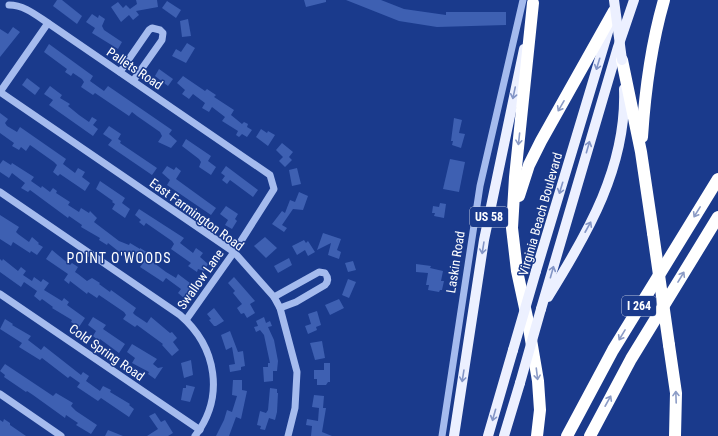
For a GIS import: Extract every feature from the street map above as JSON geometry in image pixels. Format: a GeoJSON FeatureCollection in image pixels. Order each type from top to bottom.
{"type":"FeatureCollection","features":[{"type":"Feature","properties":{"kind":"highway"},"geometry":{"type":"LineString","coordinates":[[641,152],[645,96],[654,39],[664,0]]}},
{"type":"Feature","properties":{"kind":"highway"},"geometry":{"type":"LineString","coordinates":[[530,1],[512,228],[516,271],[530,329],[538,381],[540,410],[537,436]]}},
{"type":"Feature","properties":{"kind":"highway"},"geometry":{"type":"LineString","coordinates":[[512,228],[520,193],[529,165],[615,4]]}},
{"type":"Feature","properties":{"kind":"highway"},"geometry":{"type":"LineString","coordinates":[[622,60],[641,152],[676,393],[675,436]]}},
{"type":"Feature","properties":{"kind":"highway","name":"I 264"},"geometry":{"type":"LineString","coordinates":[[566,436],[613,350],[718,179]]}},
{"type":"Feature","properties":{"kind":"highway","name":"I 264"},"geometry":{"type":"LineString","coordinates":[[590,436],[631,359],[718,217]]}},
{"type":"Feature","properties":{"kind":"main road","name":"Virginia Beach Boulevard"},"geometry":{"type":"LineString","coordinates":[[504,436],[616,54],[634,0]]}},
{"type":"Feature","properties":{"kind":"main road","name":"Laskin Road"},"geometry":{"type":"LineString","coordinates":[[454,436],[484,240],[530,1]]}},
{"type":"Feature","properties":{"kind":"main road","name":"Virginia Beach Boulevard"},"geometry":{"type":"LineString","coordinates":[[488,436],[615,4]]}},
{"type":"Feature","properties":{"kind":"main road"},"geometry":{"type":"LineString","coordinates":[[541,309],[596,213],[613,173],[622,136],[624,115],[622,60],[615,4]]}},
{"type":"Feature","properties":{"kind":"street","name":"Laskin Road"},"geometry":{"type":"LineString","coordinates":[[442,436],[480,186],[530,1]]}},
{"type":"Feature","properties":{"kind":"street","name":"Pallets Road"},"geometry":{"type":"LineString","coordinates":[[9,5],[17,6],[32,12],[244,157]]}},
{"type":"Feature","properties":{"kind":"street"},"geometry":{"type":"LineString","coordinates":[[0,92],[48,23]]}},
{"type":"Feature","properties":{"kind":"street"},"geometry":{"type":"LineString","coordinates":[[120,72],[149,30],[152,28],[160,30],[163,33],[162,40],[133,81]]}},
{"type":"Feature","properties":{"kind":"street","name":"East Farmington Road"},"geometry":{"type":"LineString","coordinates":[[0,92],[234,252],[274,297],[280,308],[297,372],[295,408],[288,436]]}},
{"type":"Feature","properties":{"kind":"street","name":"Swallow Lane"},"geometry":{"type":"LineString","coordinates":[[186,320],[234,252],[274,189],[270,175],[244,157]]}},
{"type":"Feature","properties":{"kind":"street"},"geometry":{"type":"LineString","coordinates":[[0,192],[186,320],[204,344],[214,378],[211,406],[200,430],[195,436]]}},
{"type":"Feature","properties":{"kind":"street"},"geometry":{"type":"LineString","coordinates":[[274,297],[318,272],[325,273],[328,276],[328,281],[325,285],[296,302],[280,308]]}},
{"type":"Feature","properties":{"kind":"street","name":"Cold Spring Road"},"geometry":{"type":"LineString","coordinates":[[0,294],[200,430]]}},
{"type":"Feature","properties":{"kind":"street"},"geometry":{"type":"LineString","coordinates":[[0,394],[61,436]]}},
{"type":"Feature","properties":{"kind":"building"},"geometry":{"type":"Polygon","coordinates":[[[57,0],[62,0],[82,16],[77,24],[53,6],[57,0]]]}},
{"type":"Feature","properties":{"kind":"building"},"geometry":{"type":"Polygon","coordinates":[[[136,0],[157,0],[158,7],[136,11],[139,15],[133,20],[129,15],[121,22],[111,7],[118,2],[123,8],[126,5],[130,9],[137,4],[136,0]]]}},
{"type":"Feature","properties":{"kind":"building"},"geometry":{"type":"Polygon","coordinates":[[[304,0],[326,0],[326,2],[306,7],[304,0]]]}},
{"type":"Feature","properties":{"kind":"building"},"geometry":{"type":"Polygon","coordinates":[[[346,0],[381,0],[404,9],[446,15],[446,12],[506,12],[506,25],[437,27],[399,21],[346,0]]]}},
{"type":"Feature","properties":{"kind":"building"},"geometry":{"type":"Polygon","coordinates":[[[167,1],[181,10],[176,18],[162,8],[167,1]]]}},
{"type":"Feature","properties":{"kind":"building"},"geometry":{"type":"Polygon","coordinates":[[[92,14],[98,18],[99,15],[105,19],[102,26],[104,30],[122,42],[118,49],[92,33],[95,28],[86,22],[92,14]]]}},
{"type":"Feature","properties":{"kind":"building"},"geometry":{"type":"Polygon","coordinates":[[[188,19],[191,36],[182,37],[180,21],[188,19]]]}},
{"type":"Feature","properties":{"kind":"building"},"geometry":{"type":"Polygon","coordinates":[[[13,27],[20,32],[0,57],[0,29],[8,34],[13,27]]]}},
{"type":"Feature","properties":{"kind":"building"},"geometry":{"type":"Polygon","coordinates":[[[187,43],[195,48],[186,63],[172,56],[176,49],[181,52],[187,43]]]}},
{"type":"Feature","properties":{"kind":"building"},"geometry":{"type":"Polygon","coordinates":[[[49,44],[93,76],[90,81],[104,91],[108,86],[172,130],[169,134],[177,141],[171,148],[158,142],[162,136],[160,132],[132,112],[129,116],[95,93],[93,95],[81,87],[84,82],[82,79],[73,73],[71,76],[65,72],[67,69],[44,52],[49,44]]]}},
{"type":"Feature","properties":{"kind":"building"},"geometry":{"type":"Polygon","coordinates":[[[159,69],[173,79],[168,86],[155,76],[159,69]]]}},
{"type":"Feature","properties":{"kind":"building"},"geometry":{"type":"Polygon","coordinates":[[[183,76],[205,91],[207,89],[216,95],[214,97],[234,110],[231,115],[242,124],[244,122],[248,124],[247,127],[252,130],[247,137],[242,134],[239,137],[236,135],[238,131],[222,121],[225,117],[212,107],[209,112],[202,108],[205,103],[193,94],[189,99],[182,94],[185,90],[177,83],[183,76]]]}},
{"type":"Feature","properties":{"kind":"building"},"geometry":{"type":"Polygon","coordinates":[[[27,78],[40,88],[35,95],[22,85],[27,78]]]}},
{"type":"Feature","properties":{"kind":"building"},"geometry":{"type":"Polygon","coordinates":[[[50,86],[62,95],[60,98],[70,104],[68,106],[79,115],[89,122],[92,117],[97,120],[93,125],[98,129],[93,136],[49,105],[53,100],[44,94],[50,86]]]}},
{"type":"Feature","properties":{"kind":"building"},"geometry":{"type":"Polygon","coordinates":[[[0,113],[8,119],[5,123],[7,126],[17,132],[20,127],[66,159],[63,164],[75,173],[78,168],[85,172],[82,177],[90,183],[85,191],[60,174],[58,176],[53,172],[57,165],[30,145],[26,151],[21,147],[19,150],[12,146],[14,143],[0,133],[0,113]]]}},
{"type":"Feature","properties":{"kind":"building"},"geometry":{"type":"Polygon","coordinates":[[[454,118],[462,120],[459,133],[465,134],[461,148],[452,145],[453,141],[451,141],[454,118]]]}},
{"type":"Feature","properties":{"kind":"building"},"geometry":{"type":"Polygon","coordinates":[[[109,126],[121,134],[118,139],[121,141],[120,143],[157,168],[152,175],[108,145],[112,140],[103,134],[109,126]]]}},
{"type":"Feature","properties":{"kind":"building"},"geometry":{"type":"Polygon","coordinates":[[[261,129],[267,133],[268,131],[275,135],[268,146],[256,137],[261,129]]]}},
{"type":"Feature","properties":{"kind":"building"},"geometry":{"type":"Polygon","coordinates":[[[186,139],[211,156],[208,161],[216,167],[211,175],[199,167],[201,162],[199,159],[182,146],[186,139]]]}},
{"type":"Feature","properties":{"kind":"building"},"geometry":{"type":"Polygon","coordinates":[[[282,143],[293,152],[289,157],[292,160],[285,167],[279,161],[283,157],[276,150],[282,143]]]}},
{"type":"Feature","properties":{"kind":"building"},"geometry":{"type":"Polygon","coordinates":[[[450,159],[465,162],[459,192],[443,189],[450,159]]]}},
{"type":"Feature","properties":{"kind":"building"},"geometry":{"type":"Polygon","coordinates":[[[3,160],[11,165],[12,163],[34,177],[31,181],[41,188],[42,186],[50,192],[53,188],[57,191],[56,193],[70,202],[68,205],[79,212],[81,208],[89,213],[90,211],[97,218],[94,222],[119,241],[129,245],[130,243],[140,248],[153,256],[150,260],[166,272],[176,278],[178,274],[190,283],[188,287],[190,289],[184,298],[178,293],[181,289],[166,278],[163,282],[140,267],[144,262],[131,252],[127,258],[108,243],[107,245],[99,240],[100,238],[81,227],[82,225],[69,216],[68,218],[30,190],[28,192],[21,188],[25,183],[12,173],[9,178],[0,172],[0,164],[3,160]]]}},
{"type":"Feature","properties":{"kind":"building"},"geometry":{"type":"Polygon","coordinates":[[[167,166],[174,170],[176,167],[181,171],[176,179],[216,208],[211,215],[167,185],[170,180],[162,173],[167,166]]]}},
{"type":"Feature","properties":{"kind":"building"},"geometry":{"type":"Polygon","coordinates":[[[226,166],[258,190],[253,197],[230,180],[227,184],[222,180],[225,176],[221,173],[226,166]]]}},
{"type":"Feature","properties":{"kind":"building"},"geometry":{"type":"Polygon","coordinates":[[[297,168],[301,184],[292,186],[289,170],[297,168]]]}},
{"type":"Feature","properties":{"kind":"building"},"geometry":{"type":"Polygon","coordinates":[[[100,181],[125,198],[122,203],[130,209],[125,218],[112,209],[115,204],[112,202],[113,201],[96,189],[100,181]]]}},
{"type":"Feature","properties":{"kind":"building"},"geometry":{"type":"Polygon","coordinates":[[[299,192],[308,196],[303,210],[293,209],[282,225],[287,228],[284,232],[272,224],[282,211],[285,213],[290,200],[295,202],[299,192]]]}},
{"type":"Feature","properties":{"kind":"building"},"geometry":{"type":"Polygon","coordinates":[[[440,203],[446,204],[444,218],[434,216],[435,213],[432,213],[433,206],[439,207],[440,203]]]}},
{"type":"Feature","properties":{"kind":"building"},"geometry":{"type":"Polygon","coordinates":[[[226,206],[238,214],[235,219],[237,221],[232,229],[225,225],[228,220],[220,214],[226,206]]]}},
{"type":"Feature","properties":{"kind":"building"},"geometry":{"type":"Polygon","coordinates":[[[139,209],[184,238],[180,243],[193,253],[196,248],[203,253],[200,257],[208,264],[204,271],[198,269],[197,272],[188,266],[191,263],[171,249],[174,244],[172,241],[146,223],[144,226],[139,222],[141,220],[135,215],[139,209]]]}},
{"type":"Feature","properties":{"kind":"building"},"geometry":{"type":"Polygon","coordinates":[[[0,215],[19,227],[16,232],[18,234],[29,242],[32,237],[43,247],[37,255],[31,251],[30,253],[13,242],[11,246],[0,239],[0,215]]]}},
{"type":"Feature","properties":{"kind":"building"},"geometry":{"type":"Polygon","coordinates":[[[323,233],[341,239],[337,250],[341,252],[339,259],[328,255],[331,243],[317,250],[323,233]]]}},
{"type":"Feature","properties":{"kind":"building"},"geometry":{"type":"Polygon","coordinates":[[[265,237],[277,248],[266,258],[254,246],[265,237]]]}},
{"type":"Feature","properties":{"kind":"building"},"geometry":{"type":"Polygon","coordinates":[[[304,240],[306,243],[308,241],[315,252],[308,256],[305,250],[297,255],[292,246],[304,240]]]}},
{"type":"Feature","properties":{"kind":"building"},"geometry":{"type":"Polygon","coordinates":[[[52,250],[70,265],[72,263],[78,267],[75,272],[87,281],[92,278],[110,292],[111,290],[136,308],[133,313],[135,315],[147,323],[151,317],[170,333],[172,332],[177,338],[173,342],[179,350],[172,356],[162,345],[163,344],[137,325],[135,327],[123,319],[126,315],[124,312],[99,295],[97,298],[88,292],[87,294],[70,281],[69,284],[64,280],[68,274],[46,259],[52,250]]]}},
{"type":"Feature","properties":{"kind":"building"},"geometry":{"type":"Polygon","coordinates":[[[289,258],[292,265],[278,273],[274,266],[289,258]]]}},
{"type":"Feature","properties":{"kind":"building"},"geometry":{"type":"Polygon","coordinates":[[[0,259],[2,261],[3,259],[18,271],[21,267],[26,271],[23,275],[32,281],[34,277],[41,282],[43,279],[49,283],[44,290],[62,301],[64,298],[69,302],[67,305],[85,318],[79,327],[71,322],[72,320],[52,308],[53,307],[42,299],[40,301],[34,296],[37,291],[24,282],[21,287],[0,272],[0,259]]]}},
{"type":"Feature","properties":{"kind":"building"},"geometry":{"type":"Polygon","coordinates":[[[353,261],[356,270],[348,272],[345,263],[353,261]]]}},
{"type":"Feature","properties":{"kind":"building"},"geometry":{"type":"Polygon","coordinates":[[[416,264],[431,266],[430,268],[443,271],[441,281],[444,281],[442,290],[439,292],[428,290],[429,285],[426,285],[428,273],[416,272],[416,264]]]}},
{"type":"Feature","properties":{"kind":"building"},"geometry":{"type":"Polygon","coordinates":[[[234,277],[255,301],[250,304],[255,313],[247,318],[244,313],[241,314],[237,308],[242,304],[233,293],[235,291],[228,283],[234,277]]]}},
{"type":"Feature","properties":{"kind":"building"},"geometry":{"type":"Polygon","coordinates":[[[348,279],[356,282],[349,298],[342,295],[348,279]]]}},
{"type":"Feature","properties":{"kind":"building"},"geometry":{"type":"Polygon","coordinates":[[[339,299],[344,308],[330,315],[325,305],[339,299]]]}},
{"type":"Feature","properties":{"kind":"building"},"geometry":{"type":"Polygon","coordinates":[[[214,308],[224,321],[216,326],[214,326],[209,320],[211,319],[207,314],[214,308]]]}},
{"type":"Feature","properties":{"kind":"building"},"geometry":{"type":"Polygon","coordinates":[[[317,311],[321,325],[316,327],[317,330],[308,334],[305,326],[311,324],[308,314],[317,311]]]}},
{"type":"Feature","properties":{"kind":"building"},"geometry":{"type":"Polygon","coordinates":[[[93,317],[106,325],[103,329],[125,344],[119,353],[100,339],[99,341],[93,336],[96,331],[88,325],[93,317]]]}},
{"type":"Feature","properties":{"kind":"building"},"geometry":{"type":"Polygon","coordinates":[[[264,317],[266,323],[270,321],[272,326],[268,327],[274,340],[278,361],[277,371],[273,371],[273,381],[264,382],[263,367],[268,367],[268,363],[270,363],[264,335],[260,330],[256,332],[254,327],[258,326],[256,321],[264,317]]]}},
{"type":"Feature","properties":{"kind":"building"},"geometry":{"type":"Polygon","coordinates":[[[5,319],[31,336],[28,340],[41,350],[44,346],[81,375],[83,372],[89,376],[86,381],[100,391],[103,386],[130,404],[129,405],[134,409],[129,417],[101,398],[98,401],[77,387],[80,383],[70,376],[68,378],[42,358],[40,360],[19,347],[22,343],[0,329],[5,319]]]}},
{"type":"Feature","properties":{"kind":"building"},"geometry":{"type":"Polygon","coordinates":[[[230,331],[238,352],[243,351],[245,366],[241,367],[241,370],[230,372],[229,365],[235,364],[232,347],[226,350],[221,335],[230,331]]]}},
{"type":"Feature","properties":{"kind":"building"},"geometry":{"type":"Polygon","coordinates":[[[322,341],[325,358],[315,360],[310,343],[322,341]]]}},
{"type":"Feature","properties":{"kind":"building"},"geometry":{"type":"Polygon","coordinates":[[[132,344],[157,359],[153,364],[158,368],[163,367],[155,379],[148,374],[149,372],[132,363],[135,358],[127,352],[132,344]]]}},
{"type":"Feature","properties":{"kind":"building"},"geometry":{"type":"Polygon","coordinates":[[[191,360],[193,375],[184,378],[181,363],[191,360]]]}},
{"type":"Feature","properties":{"kind":"building"},"geometry":{"type":"Polygon","coordinates":[[[324,363],[330,363],[330,382],[326,385],[317,385],[317,379],[314,379],[314,370],[324,370],[324,363]]]}},
{"type":"Feature","properties":{"kind":"building"},"geometry":{"type":"Polygon","coordinates":[[[5,364],[53,396],[56,393],[73,403],[71,406],[76,411],[97,425],[91,434],[76,425],[78,423],[66,415],[65,418],[33,395],[4,377],[5,375],[0,371],[5,364]]]}},
{"type":"Feature","properties":{"kind":"building"},"geometry":{"type":"Polygon","coordinates":[[[233,380],[242,380],[242,390],[247,391],[241,419],[236,417],[229,436],[216,436],[227,410],[232,412],[237,396],[232,395],[233,380]]]}},
{"type":"Feature","properties":{"kind":"building"},"geometry":{"type":"Polygon","coordinates":[[[186,385],[195,387],[190,402],[181,400],[183,388],[186,388],[186,385]]]}},
{"type":"Feature","properties":{"kind":"building"},"geometry":{"type":"Polygon","coordinates":[[[270,388],[277,389],[277,412],[275,420],[269,418],[265,430],[260,429],[261,426],[257,425],[260,411],[266,413],[268,410],[270,388]]]}},
{"type":"Feature","properties":{"kind":"building"},"geometry":{"type":"Polygon","coordinates":[[[314,395],[324,396],[323,408],[326,408],[322,432],[332,436],[311,436],[312,426],[306,425],[307,419],[318,421],[319,408],[312,407],[314,395]]]}},
{"type":"Feature","properties":{"kind":"building"},"geometry":{"type":"Polygon","coordinates":[[[155,413],[161,422],[165,420],[173,433],[168,436],[147,436],[158,429],[149,416],[155,413]]]}},
{"type":"Feature","properties":{"kind":"building"},"geometry":{"type":"Polygon","coordinates":[[[4,419],[26,436],[0,436],[0,420],[3,422],[4,419]]]}},
{"type":"Feature","properties":{"kind":"building"},"geometry":{"type":"Polygon","coordinates":[[[108,430],[123,436],[105,436],[108,430]]]}},
{"type":"Feature","properties":{"kind":"district","name":"POINT O'WOODS"},"geometry":{"type":"Point","coordinates":[119,258]}}]}
